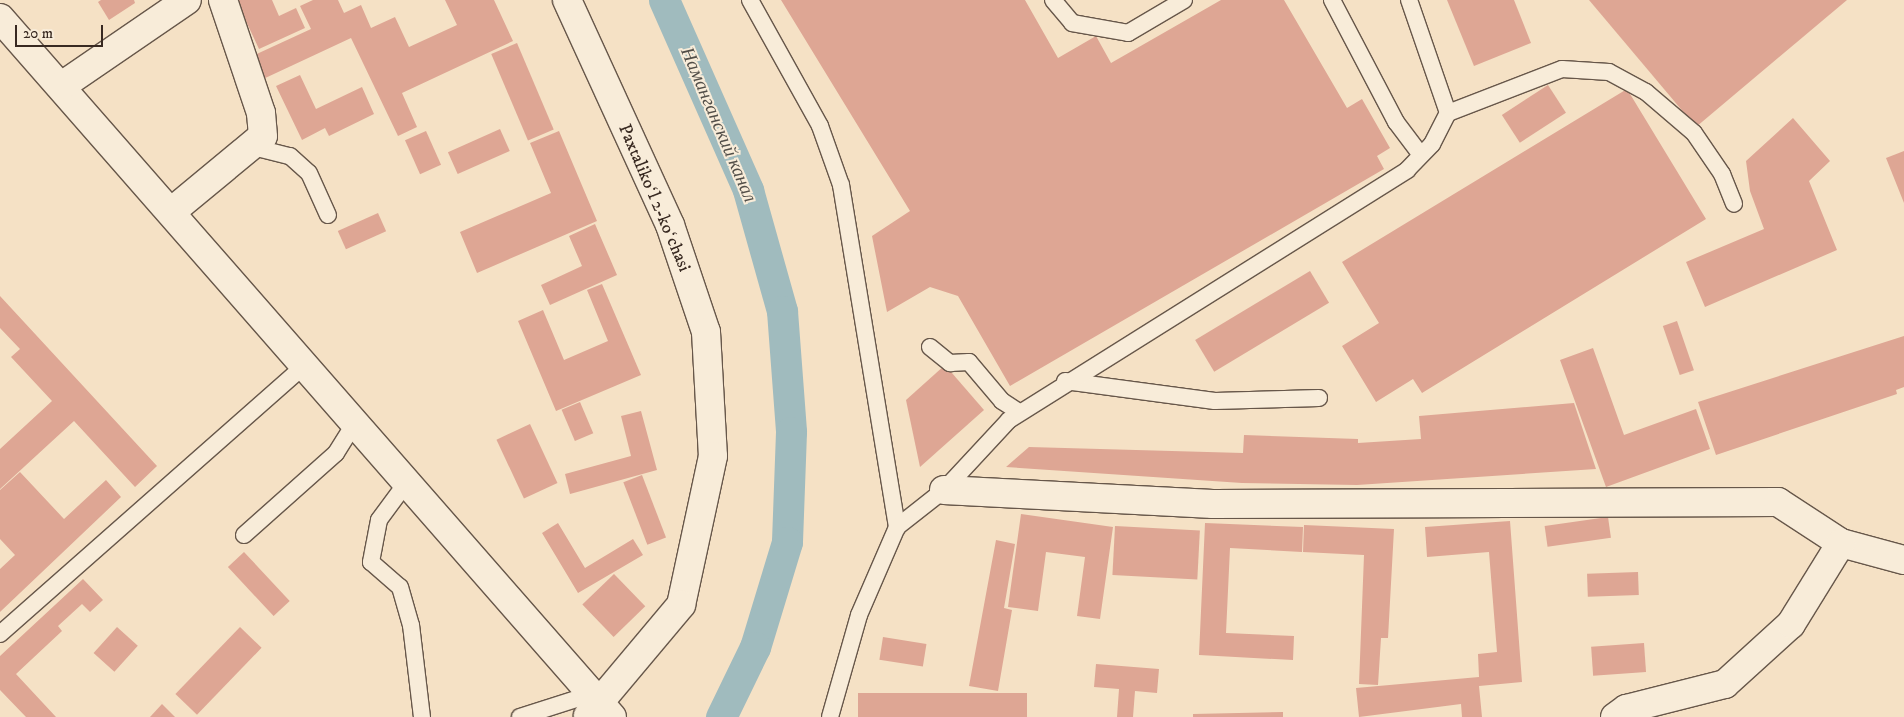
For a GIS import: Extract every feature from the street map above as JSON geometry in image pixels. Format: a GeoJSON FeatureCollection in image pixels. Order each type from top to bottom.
{"type":"FeatureCollection","features":[{"type":"Feature","properties":{"kind":"street"},"geometry":{"type":"LineString","coordinates":[[63,85],[187,0]]}},
{"type":"Feature","properties":{"kind":"street"},"geometry":{"type":"LineString","coordinates":[[171,212],[263,136],[264,127],[223,0]]}},
{"type":"Feature","properties":{"kind":"street","name":"Paxtalikoʻl 2-koʻchasi"},"geometry":{"type":"LineString","coordinates":[[567,0],[670,225],[706,332],[712,456],[681,605],[598,708]]}},
{"type":"Feature","properties":{"kind":"street"},"geometry":{"type":"LineString","coordinates":[[0,18],[63,85],[171,212],[407,482],[598,708]]}},
{"type":"Feature","properties":{"kind":"street"},"geometry":{"type":"LineString","coordinates":[[944,490],[1213,504],[1778,502],[1841,543],[1904,560]]}},
{"type":"Feature","properties":{"kind":"street"},"geometry":{"type":"LineString","coordinates":[[1615,717],[1626,709],[1725,684],[1791,624],[1841,543]]}},
{"type":"Feature","properties":{"kind":"lane"},"geometry":{"type":"LineString","coordinates":[[750,0],[820,126],[841,185],[897,527]]}},
{"type":"Feature","properties":{"kind":"lane"},"geometry":{"type":"LineString","coordinates":[[1053,0],[1072,23],[1128,32],[1184,0]]}},
{"type":"Feature","properties":{"kind":"lane"},"geometry":{"type":"LineString","coordinates":[[1332,0],[1396,122],[1421,155]]}},
{"type":"Feature","properties":{"kind":"lane"},"geometry":{"type":"LineString","coordinates":[[1409,0],[1448,113]]}},
{"type":"Feature","properties":{"kind":"lane"},"geometry":{"type":"LineString","coordinates":[[830,717],[859,615],[897,527],[944,490],[1019,412],[1065,381],[1407,170],[1421,155],[1448,113],[1562,69],[1609,72],[1646,92],[1694,133],[1722,174],[1734,204]]}},
{"type":"Feature","properties":{"kind":"lane"},"geometry":{"type":"LineString","coordinates":[[253,146],[290,156],[309,173],[328,215]]}},
{"type":"Feature","properties":{"kind":"lane"},"geometry":{"type":"LineString","coordinates":[[930,347],[950,363],[969,362],[1002,401],[1019,412]]}},
{"type":"Feature","properties":{"kind":"lane"},"geometry":{"type":"LineString","coordinates":[[0,634],[305,365]]}},
{"type":"Feature","properties":{"kind":"lane"},"geometry":{"type":"LineString","coordinates":[[1065,381],[1215,401],[1319,398]]}},
{"type":"Feature","properties":{"kind":"lane"},"geometry":{"type":"LineString","coordinates":[[244,536],[336,453],[355,422]]}},
{"type":"Feature","properties":{"kind":"lane"},"geometry":{"type":"LineString","coordinates":[[407,482],[379,520],[371,562],[400,587],[411,625],[422,717]]}},
{"type":"Feature","properties":{"kind":"lane"},"geometry":{"type":"LineString","coordinates":[[520,717],[598,708]]}},
{"type":"Feature","properties":{"kind":"building"},"geometry":{"type":"Polygon","coordinates":[[[101,0],[134,0],[135,3],[109,20],[98,2],[101,0]]]}},
{"type":"Feature","properties":{"kind":"building"},"geometry":{"type":"Polygon","coordinates":[[[236,0],[272,0],[279,16],[296,8],[305,28],[259,49],[236,0]]]}},
{"type":"Feature","properties":{"kind":"building"},"geometry":{"type":"Polygon","coordinates":[[[313,0],[338,0],[344,13],[361,5],[371,28],[395,17],[409,47],[457,25],[445,0],[494,0],[513,41],[402,93],[417,127],[398,136],[351,38],[261,80],[250,57],[311,29],[300,6],[313,0]]]}},
{"type":"Feature","properties":{"kind":"building"},"geometry":{"type":"Polygon","coordinates":[[[781,0],[1025,0],[1058,58],[1096,36],[1111,63],[1221,0],[1284,0],[1347,108],[1362,99],[1390,148],[1377,156],[1384,169],[1010,386],[958,296],[930,287],[887,312],[872,236],[910,211],[781,0]]]}},
{"type":"Feature","properties":{"kind":"building"},"geometry":{"type":"Polygon","coordinates":[[[1447,0],[1514,0],[1531,43],[1474,66],[1447,0]]]}},
{"type":"Feature","properties":{"kind":"building"},"geometry":{"type":"Polygon","coordinates":[[[1589,0],[1847,0],[1696,127],[1589,0]]]}},
{"type":"Feature","properties":{"kind":"building"},"geometry":{"type":"Polygon","coordinates":[[[517,43],[554,130],[528,140],[491,54],[517,43]]]}},
{"type":"Feature","properties":{"kind":"building"},"geometry":{"type":"Polygon","coordinates":[[[300,75],[316,109],[362,87],[374,114],[329,136],[325,128],[302,140],[276,86],[300,75]]]}},
{"type":"Feature","properties":{"kind":"building"},"geometry":{"type":"Polygon","coordinates":[[[1548,85],[1566,113],[1520,143],[1502,115],[1548,85]]]}},
{"type":"Feature","properties":{"kind":"building"},"geometry":{"type":"Polygon","coordinates":[[[1627,89],[1706,219],[1422,393],[1413,379],[1376,402],[1342,346],[1379,323],[1342,262],[1627,89]]]}},
{"type":"Feature","properties":{"kind":"building"},"geometry":{"type":"Polygon","coordinates":[[[1793,118],[1830,161],[1809,181],[1837,250],[1705,307],[1686,262],[1764,229],[1750,191],[1746,161],[1793,118]]]}},
{"type":"Feature","properties":{"kind":"building"},"geometry":{"type":"Polygon","coordinates":[[[500,129],[510,151],[458,174],[448,152],[500,129]]]}},
{"type":"Feature","properties":{"kind":"building"},"geometry":{"type":"Polygon","coordinates":[[[426,131],[441,165],[420,174],[405,140],[426,131]]]}},
{"type":"Feature","properties":{"kind":"building"},"geometry":{"type":"Polygon","coordinates":[[[559,131],[597,221],[477,273],[460,232],[551,193],[530,143],[559,131]]]}},
{"type":"Feature","properties":{"kind":"building"},"geometry":{"type":"Polygon","coordinates":[[[1904,151],[1904,203],[1886,158],[1904,151]]]}},
{"type":"Feature","properties":{"kind":"building"},"geometry":{"type":"Polygon","coordinates":[[[378,213],[386,231],[346,249],[338,231],[378,213]]]}},
{"type":"Feature","properties":{"kind":"building"},"geometry":{"type":"Polygon","coordinates":[[[595,224],[617,275],[550,305],[541,285],[582,266],[569,236],[595,224]]]}},
{"type":"Feature","properties":{"kind":"building"},"geometry":{"type":"Polygon","coordinates":[[[1310,271],[1329,303],[1214,372],[1195,340],[1310,271]]]}},
{"type":"Feature","properties":{"kind":"building"},"geometry":{"type":"Polygon","coordinates":[[[602,284],[641,375],[556,411],[518,321],[543,310],[564,360],[608,341],[587,290],[602,284]]]}},
{"type":"Feature","properties":{"kind":"building"},"geometry":{"type":"Polygon","coordinates":[[[0,296],[157,466],[135,487],[74,421],[0,489],[0,449],[52,401],[11,357],[20,349],[0,328],[0,296]]]}},
{"type":"Feature","properties":{"kind":"building"},"geometry":{"type":"Polygon","coordinates":[[[1677,321],[1694,370],[1680,375],[1663,326],[1677,321]]]}},
{"type":"Feature","properties":{"kind":"building"},"geometry":{"type":"Polygon","coordinates":[[[1904,336],[1904,387],[1896,390],[1897,394],[1716,455],[1698,402],[1904,336]]]}},
{"type":"Feature","properties":{"kind":"building"},"geometry":{"type":"Polygon","coordinates":[[[1593,348],[1624,435],[1696,409],[1710,449],[1606,487],[1560,360],[1593,348]]]}},
{"type":"Feature","properties":{"kind":"building"},"geometry":{"type":"Polygon","coordinates":[[[945,365],[984,410],[920,467],[906,400],[945,365]]]}},
{"type":"Feature","properties":{"kind":"building"},"geometry":{"type":"Polygon","coordinates":[[[580,402],[593,433],[575,441],[562,410],[580,402]]]}},
{"type":"Feature","properties":{"kind":"building"},"geometry":{"type":"Polygon","coordinates":[[[1574,403],[1596,469],[1357,485],[1242,483],[1006,467],[1029,447],[1243,453],[1244,435],[1358,439],[1358,443],[1421,439],[1419,416],[1574,403]]]}},
{"type":"Feature","properties":{"kind":"building"},"geometry":{"type":"Polygon","coordinates":[[[641,411],[657,470],[570,494],[565,474],[631,456],[621,416],[641,411]]]}},
{"type":"Feature","properties":{"kind":"building"},"geometry":{"type":"Polygon","coordinates":[[[530,424],[557,483],[524,499],[496,440],[530,424]]]}},
{"type":"Feature","properties":{"kind":"building"},"geometry":{"type":"Polygon","coordinates":[[[20,472],[64,519],[106,480],[121,497],[0,612],[0,569],[15,555],[0,539],[0,490],[20,472]]]}},
{"type":"Feature","properties":{"kind":"building"},"geometry":{"type":"Polygon","coordinates":[[[642,475],[666,538],[647,545],[623,482],[642,475]]]}},
{"type":"Feature","properties":{"kind":"building"},"geometry":{"type":"Polygon","coordinates":[[[1021,514],[1113,527],[1100,619],[1077,616],[1085,557],[1046,552],[1038,611],[1008,607],[1021,514]]]}},
{"type":"Feature","properties":{"kind":"building"},"geometry":{"type":"Polygon","coordinates":[[[1608,517],[1611,538],[1548,547],[1545,526],[1608,517]]]}},
{"type":"Feature","properties":{"kind":"building"},"geometry":{"type":"Polygon","coordinates":[[[1510,521],[1522,682],[1479,686],[1482,717],[1462,717],[1461,704],[1359,717],[1356,688],[1479,677],[1478,654],[1497,652],[1489,552],[1427,557],[1425,527],[1510,521]]]}},
{"type":"Feature","properties":{"kind":"building"},"geometry":{"type":"Polygon","coordinates":[[[558,523],[585,568],[633,539],[643,555],[578,593],[542,533],[558,523]]]}},
{"type":"Feature","properties":{"kind":"building"},"geometry":{"type":"Polygon","coordinates":[[[1205,523],[1303,527],[1302,552],[1230,548],[1226,633],[1294,636],[1293,660],[1199,655],[1205,523]]]}},
{"type":"Feature","properties":{"kind":"building"},"geometry":{"type":"Polygon","coordinates":[[[1304,525],[1394,529],[1388,638],[1381,638],[1378,685],[1359,684],[1364,555],[1303,552],[1304,525]]]}},
{"type":"Feature","properties":{"kind":"building"},"geometry":{"type":"Polygon","coordinates":[[[1115,526],[1200,530],[1197,579],[1112,575],[1115,526]]]}},
{"type":"Feature","properties":{"kind":"building"},"geometry":{"type":"Polygon","coordinates":[[[996,540],[1015,544],[1004,608],[1012,610],[998,691],[969,686],[996,540]]]}},
{"type":"Feature","properties":{"kind":"building"},"geometry":{"type":"Polygon","coordinates":[[[244,552],[290,601],[274,616],[228,567],[244,552]]]}},
{"type":"Feature","properties":{"kind":"building"},"geometry":{"type":"Polygon","coordinates":[[[1638,572],[1639,595],[1588,597],[1587,574],[1638,572]]]}},
{"type":"Feature","properties":{"kind":"building"},"geometry":{"type":"Polygon","coordinates":[[[614,574],[645,606],[614,637],[582,605],[614,574]]]}},
{"type":"Feature","properties":{"kind":"building"},"geometry":{"type":"Polygon","coordinates":[[[83,579],[103,600],[90,612],[82,604],[58,626],[62,631],[16,674],[56,717],[26,717],[0,690],[0,656],[83,579]]]}},
{"type":"Feature","properties":{"kind":"building"},"geometry":{"type":"Polygon","coordinates":[[[117,627],[138,646],[114,672],[94,653],[117,627]]]}},
{"type":"Feature","properties":{"kind":"building"},"geometry":{"type":"Polygon","coordinates":[[[240,627],[262,648],[197,715],[175,694],[240,627]]]}},
{"type":"Feature","properties":{"kind":"building"},"geometry":{"type":"Polygon","coordinates":[[[883,637],[926,644],[923,667],[879,660],[883,637]]]}},
{"type":"Feature","properties":{"kind":"building"},"geometry":{"type":"Polygon","coordinates":[[[1644,643],[1646,672],[1593,676],[1591,647],[1644,643]]]}},
{"type":"Feature","properties":{"kind":"building"},"geometry":{"type":"Polygon","coordinates":[[[1096,664],[1159,669],[1157,693],[1135,691],[1133,717],[1117,717],[1119,689],[1094,687],[1096,664]]]}},
{"type":"Feature","properties":{"kind":"building"},"geometry":{"type":"Polygon","coordinates":[[[858,693],[1027,693],[1027,717],[858,717],[858,693]]]}},
{"type":"Feature","properties":{"kind":"building"},"geometry":{"type":"Polygon","coordinates":[[[162,704],[175,717],[150,717],[162,704]]]}},
{"type":"Feature","properties":{"kind":"building"},"geometry":{"type":"Polygon","coordinates":[[[1283,712],[1283,717],[1193,717],[1193,714],[1283,712]]]}},
{"type":"Feature","properties":{"kind":"waterway","name":"Наманганский канал"},"geometry":{"type":"LineString","coordinates":[[664,0],[748,190],[782,311],[791,432],[787,542],[755,647],[721,717]]}}]}
